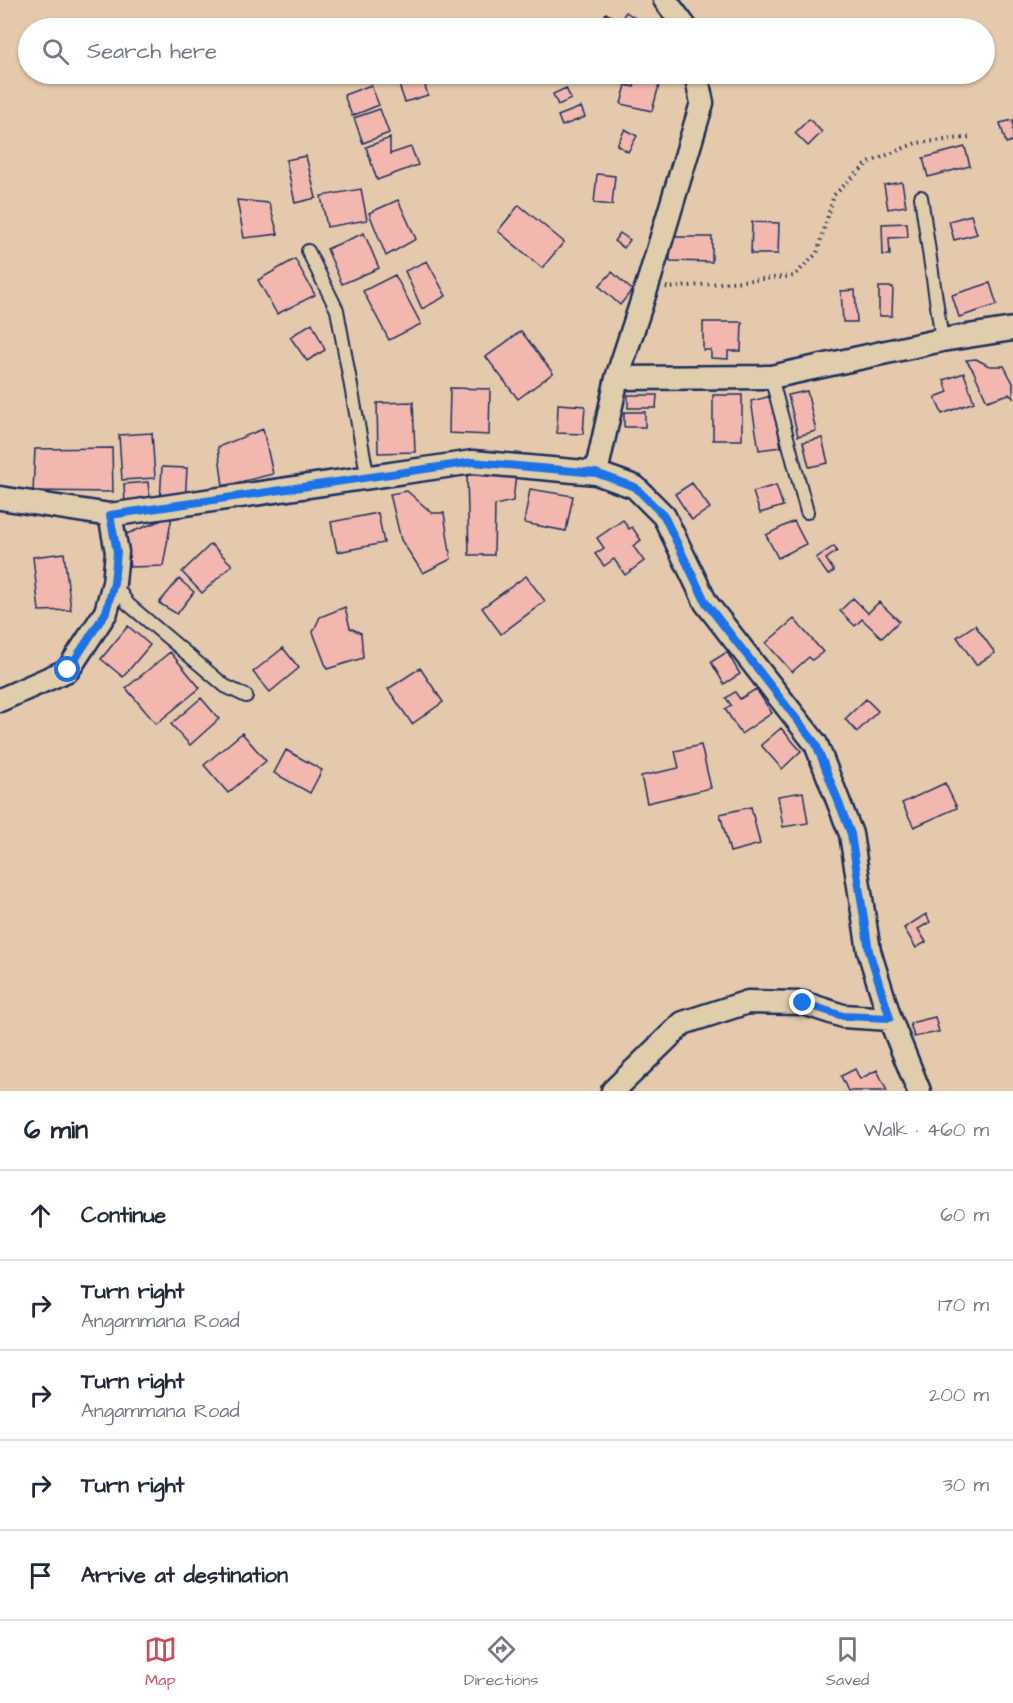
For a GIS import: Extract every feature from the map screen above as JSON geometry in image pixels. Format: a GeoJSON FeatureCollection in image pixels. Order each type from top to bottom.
{"type":"FeatureCollection","features":[{"type":"Feature","properties":{"kind":"street"},"geometry":{"type":"LineString","coordinates":[[665,0],[678,18]]}},
{"type":"Feature","properties":{"kind":"street"},"geometry":{"type":"LineString","coordinates":[[596,473],[617,378],[651,277],[702,103],[698,84]]}},
{"type":"Feature","properties":{"kind":"street"},"geometry":{"type":"LineString","coordinates":[[617,378],[771,377],[942,340],[1013,329]]}},
{"type":"Feature","properties":{"kind":"street"},"geometry":{"type":"LineString","coordinates":[[0,498],[110,515],[473,462],[596,473],[635,487],[664,516],[706,603],[816,744],[851,834],[869,951],[890,1018],[919,1091]]}},
{"type":"Feature","properties":{"kind":"street"},"geometry":{"type":"LineString","coordinates":[[0,700],[68,670],[106,612],[114,583],[117,552],[110,515]]}},
{"type":"Feature","properties":{"kind":"street"},"geometry":{"type":"LineString","coordinates":[[613,1091],[683,1023],[748,1002],[803,1003],[843,1016],[890,1018]]}},
{"type":"Feature","properties":{"kind":"lane"},"geometry":{"type":"LineString","coordinates":[[921,197],[942,340]]}},
{"type":"Feature","properties":{"kind":"lane"},"geometry":{"type":"LineString","coordinates":[[308,251],[337,310],[368,478]]}},
{"type":"Feature","properties":{"kind":"lane"},"geometry":{"type":"LineString","coordinates":[[771,377],[807,512]]}},
{"type":"Feature","properties":{"kind":"lane"},"geometry":{"type":"LineString","coordinates":[[114,583],[128,604],[225,686],[246,696]]}},
{"type":"Feature","properties":{"kind":"path"},"geometry":{"type":"LineString","coordinates":[[651,277],[669,288],[794,276],[817,253],[834,195],[868,163],[916,143],[972,137]]}},
{"type":"Feature","properties":{"kind":"building"},"geometry":{"type":"Polygon","coordinates":[[[626,12],[635,18],[622,18],[626,12]]]}},
{"type":"Feature","properties":{"kind":"building"},"geometry":{"type":"Polygon","coordinates":[[[606,13],[615,18],[603,18],[606,13]]]}},
{"type":"Feature","properties":{"kind":"building"},"geometry":{"type":"Polygon","coordinates":[[[399,84],[424,84],[428,95],[405,102],[399,84]]]}},
{"type":"Feature","properties":{"kind":"building"},"geometry":{"type":"Polygon","coordinates":[[[635,84],[659,84],[652,111],[621,104],[626,85],[634,87],[635,84]]]}},
{"type":"Feature","properties":{"kind":"building"},"geometry":{"type":"Polygon","coordinates":[[[371,85],[379,105],[352,116],[344,95],[371,85]]]}},
{"type":"Feature","properties":{"kind":"building"},"geometry":{"type":"Polygon","coordinates":[[[566,88],[571,99],[558,105],[553,94],[566,88]]]}},
{"type":"Feature","properties":{"kind":"building"},"geometry":{"type":"Polygon","coordinates":[[[581,107],[585,117],[562,126],[558,116],[581,107]]]}},
{"type":"Feature","properties":{"kind":"building"},"geometry":{"type":"Polygon","coordinates":[[[380,109],[389,133],[363,143],[354,118],[380,109]]]}},
{"type":"Feature","properties":{"kind":"building"},"geometry":{"type":"Polygon","coordinates":[[[809,119],[822,132],[808,146],[795,133],[809,119]]]}},
{"type":"Feature","properties":{"kind":"building"},"geometry":{"type":"Polygon","coordinates":[[[1013,120],[1013,141],[1006,143],[1000,123],[1013,120]]]}},
{"type":"Feature","properties":{"kind":"building"},"geometry":{"type":"Polygon","coordinates":[[[625,129],[637,136],[628,152],[617,145],[625,129]]]}},
{"type":"Feature","properties":{"kind":"building"},"geometry":{"type":"Polygon","coordinates":[[[390,138],[390,154],[411,147],[418,165],[377,180],[366,147],[390,138]]]}},
{"type":"Feature","properties":{"kind":"building"},"geometry":{"type":"Polygon","coordinates":[[[965,147],[970,166],[928,177],[923,158],[965,147]]]}},
{"type":"Feature","properties":{"kind":"building"},"geometry":{"type":"Polygon","coordinates":[[[306,156],[316,198],[295,203],[286,160],[306,156]]]}},
{"type":"Feature","properties":{"kind":"building"},"geometry":{"type":"Polygon","coordinates":[[[597,174],[615,176],[612,205],[594,203],[597,174]]]}},
{"type":"Feature","properties":{"kind":"building"},"geometry":{"type":"Polygon","coordinates":[[[902,182],[906,206],[888,209],[884,185],[902,182]]]}},
{"type":"Feature","properties":{"kind":"building"},"geometry":{"type":"Polygon","coordinates":[[[361,189],[367,220],[327,227],[321,196],[361,189]]]}},
{"type":"Feature","properties":{"kind":"building"},"geometry":{"type":"Polygon","coordinates":[[[237,200],[269,203],[278,234],[244,238],[237,200]]]}},
{"type":"Feature","properties":{"kind":"building"},"geometry":{"type":"Polygon","coordinates":[[[398,200],[416,239],[386,256],[369,213],[398,200]]]}},
{"type":"Feature","properties":{"kind":"building"},"geometry":{"type":"Polygon","coordinates":[[[519,205],[564,242],[542,268],[498,231],[519,205]]]}},
{"type":"Feature","properties":{"kind":"building"},"geometry":{"type":"Polygon","coordinates":[[[971,215],[977,234],[954,240],[949,221],[971,215]]]}},
{"type":"Feature","properties":{"kind":"building"},"geometry":{"type":"Polygon","coordinates":[[[752,222],[779,223],[778,254],[751,254],[752,222]]]}},
{"type":"Feature","properties":{"kind":"building"},"geometry":{"type":"Polygon","coordinates":[[[907,223],[908,237],[889,238],[890,255],[883,255],[882,224],[907,223]]]}},
{"type":"Feature","properties":{"kind":"building"},"geometry":{"type":"Polygon","coordinates":[[[364,233],[379,268],[342,284],[327,249],[364,233]]]}},
{"type":"Feature","properties":{"kind":"building"},"geometry":{"type":"Polygon","coordinates":[[[620,233],[630,240],[624,248],[614,241],[620,233]]]}},
{"type":"Feature","properties":{"kind":"building"},"geometry":{"type":"Polygon","coordinates":[[[670,237],[712,237],[712,262],[670,261],[670,237]]]}},
{"type":"Feature","properties":{"kind":"building"},"geometry":{"type":"Polygon","coordinates":[[[295,259],[315,295],[277,314],[258,280],[295,259]]]}},
{"type":"Feature","properties":{"kind":"building"},"geometry":{"type":"Polygon","coordinates":[[[427,261],[446,296],[422,309],[405,271],[427,261]]]}},
{"type":"Feature","properties":{"kind":"building"},"geometry":{"type":"Polygon","coordinates":[[[612,272],[632,290],[620,305],[599,286],[612,272]]]}},
{"type":"Feature","properties":{"kind":"building"},"geometry":{"type":"Polygon","coordinates":[[[395,275],[421,324],[389,340],[363,291],[395,275]]]}},
{"type":"Feature","properties":{"kind":"building"},"geometry":{"type":"Polygon","coordinates":[[[990,283],[997,305],[959,317],[952,295],[990,283]]]}},
{"type":"Feature","properties":{"kind":"building"},"geometry":{"type":"Polygon","coordinates":[[[879,287],[893,287],[892,316],[879,316],[879,287]]]}},
{"type":"Feature","properties":{"kind":"building"},"geometry":{"type":"Polygon","coordinates":[[[855,290],[857,322],[843,322],[841,291],[855,290]]]}},
{"type":"Feature","properties":{"kind":"building"},"geometry":{"type":"Polygon","coordinates":[[[703,322],[742,322],[741,351],[728,351],[728,359],[711,358],[711,350],[703,350],[703,322]]]}},
{"type":"Feature","properties":{"kind":"building"},"geometry":{"type":"Polygon","coordinates":[[[312,323],[325,350],[307,361],[290,337],[312,323]]]}},
{"type":"Feature","properties":{"kind":"building"},"geometry":{"type":"Polygon","coordinates":[[[521,331],[553,373],[518,399],[486,357],[521,331]]]}},
{"type":"Feature","properties":{"kind":"building"},"geometry":{"type":"Polygon","coordinates":[[[976,359],[989,366],[1004,366],[1013,383],[1013,398],[1009,394],[987,401],[966,360],[976,359]]]}},
{"type":"Feature","properties":{"kind":"building"},"geometry":{"type":"Polygon","coordinates":[[[964,373],[974,402],[942,414],[935,397],[948,392],[944,380],[964,373]]]}},
{"type":"Feature","properties":{"kind":"building"},"geometry":{"type":"Polygon","coordinates":[[[450,388],[490,389],[489,435],[449,433],[450,388]]]}},
{"type":"Feature","properties":{"kind":"building"},"geometry":{"type":"Polygon","coordinates":[[[807,391],[816,431],[798,436],[788,395],[807,391]]]}},
{"type":"Feature","properties":{"kind":"building"},"geometry":{"type":"Polygon","coordinates":[[[628,395],[657,395],[656,408],[628,408],[628,395]]]}},
{"type":"Feature","properties":{"kind":"building"},"geometry":{"type":"Polygon","coordinates":[[[713,395],[742,395],[742,440],[713,440],[713,395]]]}},
{"type":"Feature","properties":{"kind":"building"},"geometry":{"type":"Polygon","coordinates":[[[772,396],[781,447],[759,450],[751,401],[772,396]]]}},
{"type":"Feature","properties":{"kind":"building"},"geometry":{"type":"Polygon","coordinates":[[[413,402],[415,452],[378,453],[377,403],[413,402]]]}},
{"type":"Feature","properties":{"kind":"building"},"geometry":{"type":"Polygon","coordinates":[[[558,404],[585,406],[583,434],[557,433],[558,404]]]}},
{"type":"Feature","properties":{"kind":"building"},"geometry":{"type":"Polygon","coordinates":[[[624,412],[645,412],[645,427],[624,427],[624,412]]]}},
{"type":"Feature","properties":{"kind":"building"},"geometry":{"type":"Polygon","coordinates":[[[263,429],[273,474],[223,486],[218,447],[263,429]]]}},
{"type":"Feature","properties":{"kind":"building"},"geometry":{"type":"Polygon","coordinates":[[[152,433],[155,478],[122,480],[119,435],[152,433]]]}},
{"type":"Feature","properties":{"kind":"building"},"geometry":{"type":"Polygon","coordinates":[[[822,438],[828,463],[809,467],[803,442],[822,438]]]}},
{"type":"Feature","properties":{"kind":"building"},"geometry":{"type":"Polygon","coordinates":[[[112,448],[113,492],[33,491],[35,449],[112,448]]]}},
{"type":"Feature","properties":{"kind":"building"},"geometry":{"type":"Polygon","coordinates":[[[162,467],[187,468],[185,503],[160,501],[162,467]]]}},
{"type":"Feature","properties":{"kind":"building"},"geometry":{"type":"Polygon","coordinates":[[[478,471],[516,474],[513,501],[495,505],[494,555],[469,555],[467,474],[478,471]]]}},
{"type":"Feature","properties":{"kind":"building"},"geometry":{"type":"Polygon","coordinates":[[[148,482],[150,503],[125,505],[124,484],[148,482]]]}},
{"type":"Feature","properties":{"kind":"building"},"geometry":{"type":"Polygon","coordinates":[[[692,483],[710,508],[692,520],[675,494],[692,483]]]}},
{"type":"Feature","properties":{"kind":"building"},"geometry":{"type":"Polygon","coordinates":[[[776,485],[783,506],[760,513],[753,492],[776,485]]]}},
{"type":"Feature","properties":{"kind":"building"},"geometry":{"type":"Polygon","coordinates":[[[530,489],[573,496],[566,531],[524,523],[530,489]]]}},
{"type":"Feature","properties":{"kind":"building"},"geometry":{"type":"Polygon","coordinates":[[[407,491],[432,513],[444,513],[451,559],[423,573],[401,540],[390,494],[407,491]]]}},
{"type":"Feature","properties":{"kind":"building"},"geometry":{"type":"Polygon","coordinates":[[[378,513],[384,543],[337,552],[331,522],[378,513]]]}},
{"type":"Feature","properties":{"kind":"building"},"geometry":{"type":"Polygon","coordinates":[[[172,516],[163,566],[130,567],[124,535],[172,516]]]}},
{"type":"Feature","properties":{"kind":"building"},"geometry":{"type":"Polygon","coordinates":[[[623,520],[629,529],[632,527],[641,540],[633,546],[644,561],[625,575],[614,559],[604,566],[595,554],[604,548],[597,538],[623,520]]]}},
{"type":"Feature","properties":{"kind":"building"},"geometry":{"type":"Polygon","coordinates":[[[794,521],[806,544],[778,558],[766,535],[794,521]]]}},
{"type":"Feature","properties":{"kind":"building"},"geometry":{"type":"Polygon","coordinates":[[[211,544],[232,565],[202,593],[182,572],[211,544]]]}},
{"type":"Feature","properties":{"kind":"building"},"geometry":{"type":"Polygon","coordinates":[[[834,546],[837,551],[826,559],[834,571],[828,575],[816,558],[834,546]]]}},
{"type":"Feature","properties":{"kind":"building"},"geometry":{"type":"Polygon","coordinates":[[[64,553],[71,610],[39,611],[33,557],[64,553]]]}},
{"type":"Feature","properties":{"kind":"building"},"geometry":{"type":"Polygon","coordinates":[[[526,576],[545,601],[501,634],[482,608],[526,576]]]}},
{"type":"Feature","properties":{"kind":"building"},"geometry":{"type":"Polygon","coordinates":[[[179,579],[194,592],[177,614],[159,603],[179,579]]]}},
{"type":"Feature","properties":{"kind":"building"},"geometry":{"type":"Polygon","coordinates":[[[853,598],[868,613],[879,602],[899,621],[882,638],[862,619],[855,626],[840,611],[853,598]]]}},
{"type":"Feature","properties":{"kind":"building"},"geometry":{"type":"Polygon","coordinates":[[[345,607],[350,628],[361,633],[363,658],[327,669],[313,632],[320,617],[345,607]]]}},
{"type":"Feature","properties":{"kind":"building"},"geometry":{"type":"Polygon","coordinates":[[[794,619],[823,652],[812,660],[809,657],[792,672],[766,643],[794,619]]]}},
{"type":"Feature","properties":{"kind":"building"},"geometry":{"type":"Polygon","coordinates":[[[975,625],[995,653],[976,665],[957,637],[975,625]]]}},
{"type":"Feature","properties":{"kind":"building"},"geometry":{"type":"Polygon","coordinates":[[[128,626],[150,645],[123,677],[101,659],[128,626]]]}},
{"type":"Feature","properties":{"kind":"building"},"geometry":{"type":"Polygon","coordinates":[[[283,648],[299,668],[270,692],[253,672],[283,648]]]}},
{"type":"Feature","properties":{"kind":"building"},"geometry":{"type":"Polygon","coordinates":[[[170,652],[200,688],[156,724],[126,688],[170,652]]]}},
{"type":"Feature","properties":{"kind":"building"},"geometry":{"type":"Polygon","coordinates":[[[727,652],[740,674],[724,684],[711,662],[727,652]]]}},
{"type":"Feature","properties":{"kind":"building"},"geometry":{"type":"Polygon","coordinates":[[[420,668],[443,702],[412,724],[388,689],[420,668]]]}},
{"type":"Feature","properties":{"kind":"building"},"geometry":{"type":"Polygon","coordinates":[[[756,689],[772,713],[741,734],[725,709],[731,705],[726,698],[735,692],[740,699],[756,689]]]}},
{"type":"Feature","properties":{"kind":"building"},"geometry":{"type":"Polygon","coordinates":[[[201,698],[219,719],[190,745],[171,724],[201,698]]]}},
{"type":"Feature","properties":{"kind":"building"},"geometry":{"type":"Polygon","coordinates":[[[866,699],[878,711],[857,732],[845,719],[866,699]]]}},
{"type":"Feature","properties":{"kind":"building"},"geometry":{"type":"Polygon","coordinates":[[[781,728],[801,751],[782,769],[761,745],[781,728]]]}},
{"type":"Feature","properties":{"kind":"building"},"geometry":{"type":"Polygon","coordinates":[[[242,733],[266,761],[228,793],[204,765],[242,733]]]}},
{"type":"Feature","properties":{"kind":"building"},"geometry":{"type":"Polygon","coordinates":[[[701,745],[711,788],[647,803],[641,776],[679,768],[675,751],[701,745]]]}},
{"type":"Feature","properties":{"kind":"building"},"geometry":{"type":"Polygon","coordinates":[[[286,750],[322,770],[310,793],[274,773],[286,750]]]}},
{"type":"Feature","properties":{"kind":"building"},"geometry":{"type":"Polygon","coordinates":[[[945,783],[957,808],[914,827],[902,803],[945,783]]]}},
{"type":"Feature","properties":{"kind":"building"},"geometry":{"type":"Polygon","coordinates":[[[803,792],[808,823],[783,827],[778,796],[803,792]]]}},
{"type":"Feature","properties":{"kind":"building"},"geometry":{"type":"Polygon","coordinates":[[[751,807],[760,844],[730,852],[720,814],[751,807]]]}},
{"type":"Feature","properties":{"kind":"building"},"geometry":{"type":"Polygon","coordinates":[[[926,914],[930,922],[918,929],[926,942],[916,948],[904,928],[926,914]]]}},
{"type":"Feature","properties":{"kind":"building"},"geometry":{"type":"Polygon","coordinates":[[[935,1017],[939,1032],[914,1037],[910,1023],[935,1017]]]}},
{"type":"Feature","properties":{"kind":"building"},"geometry":{"type":"Polygon","coordinates":[[[855,1069],[860,1079],[877,1070],[887,1091],[848,1091],[841,1076],[855,1069]]]}},
{"type":"Feature","properties":{"kind":"route"},"geometry":{"type":"LineString","coordinates":[[68,670],[106,612],[114,583],[117,552],[110,515],[473,462],[596,473],[635,487],[664,516],[706,603],[816,744],[851,834],[869,951],[890,1018],[843,1016],[803,1003]]}}]}
